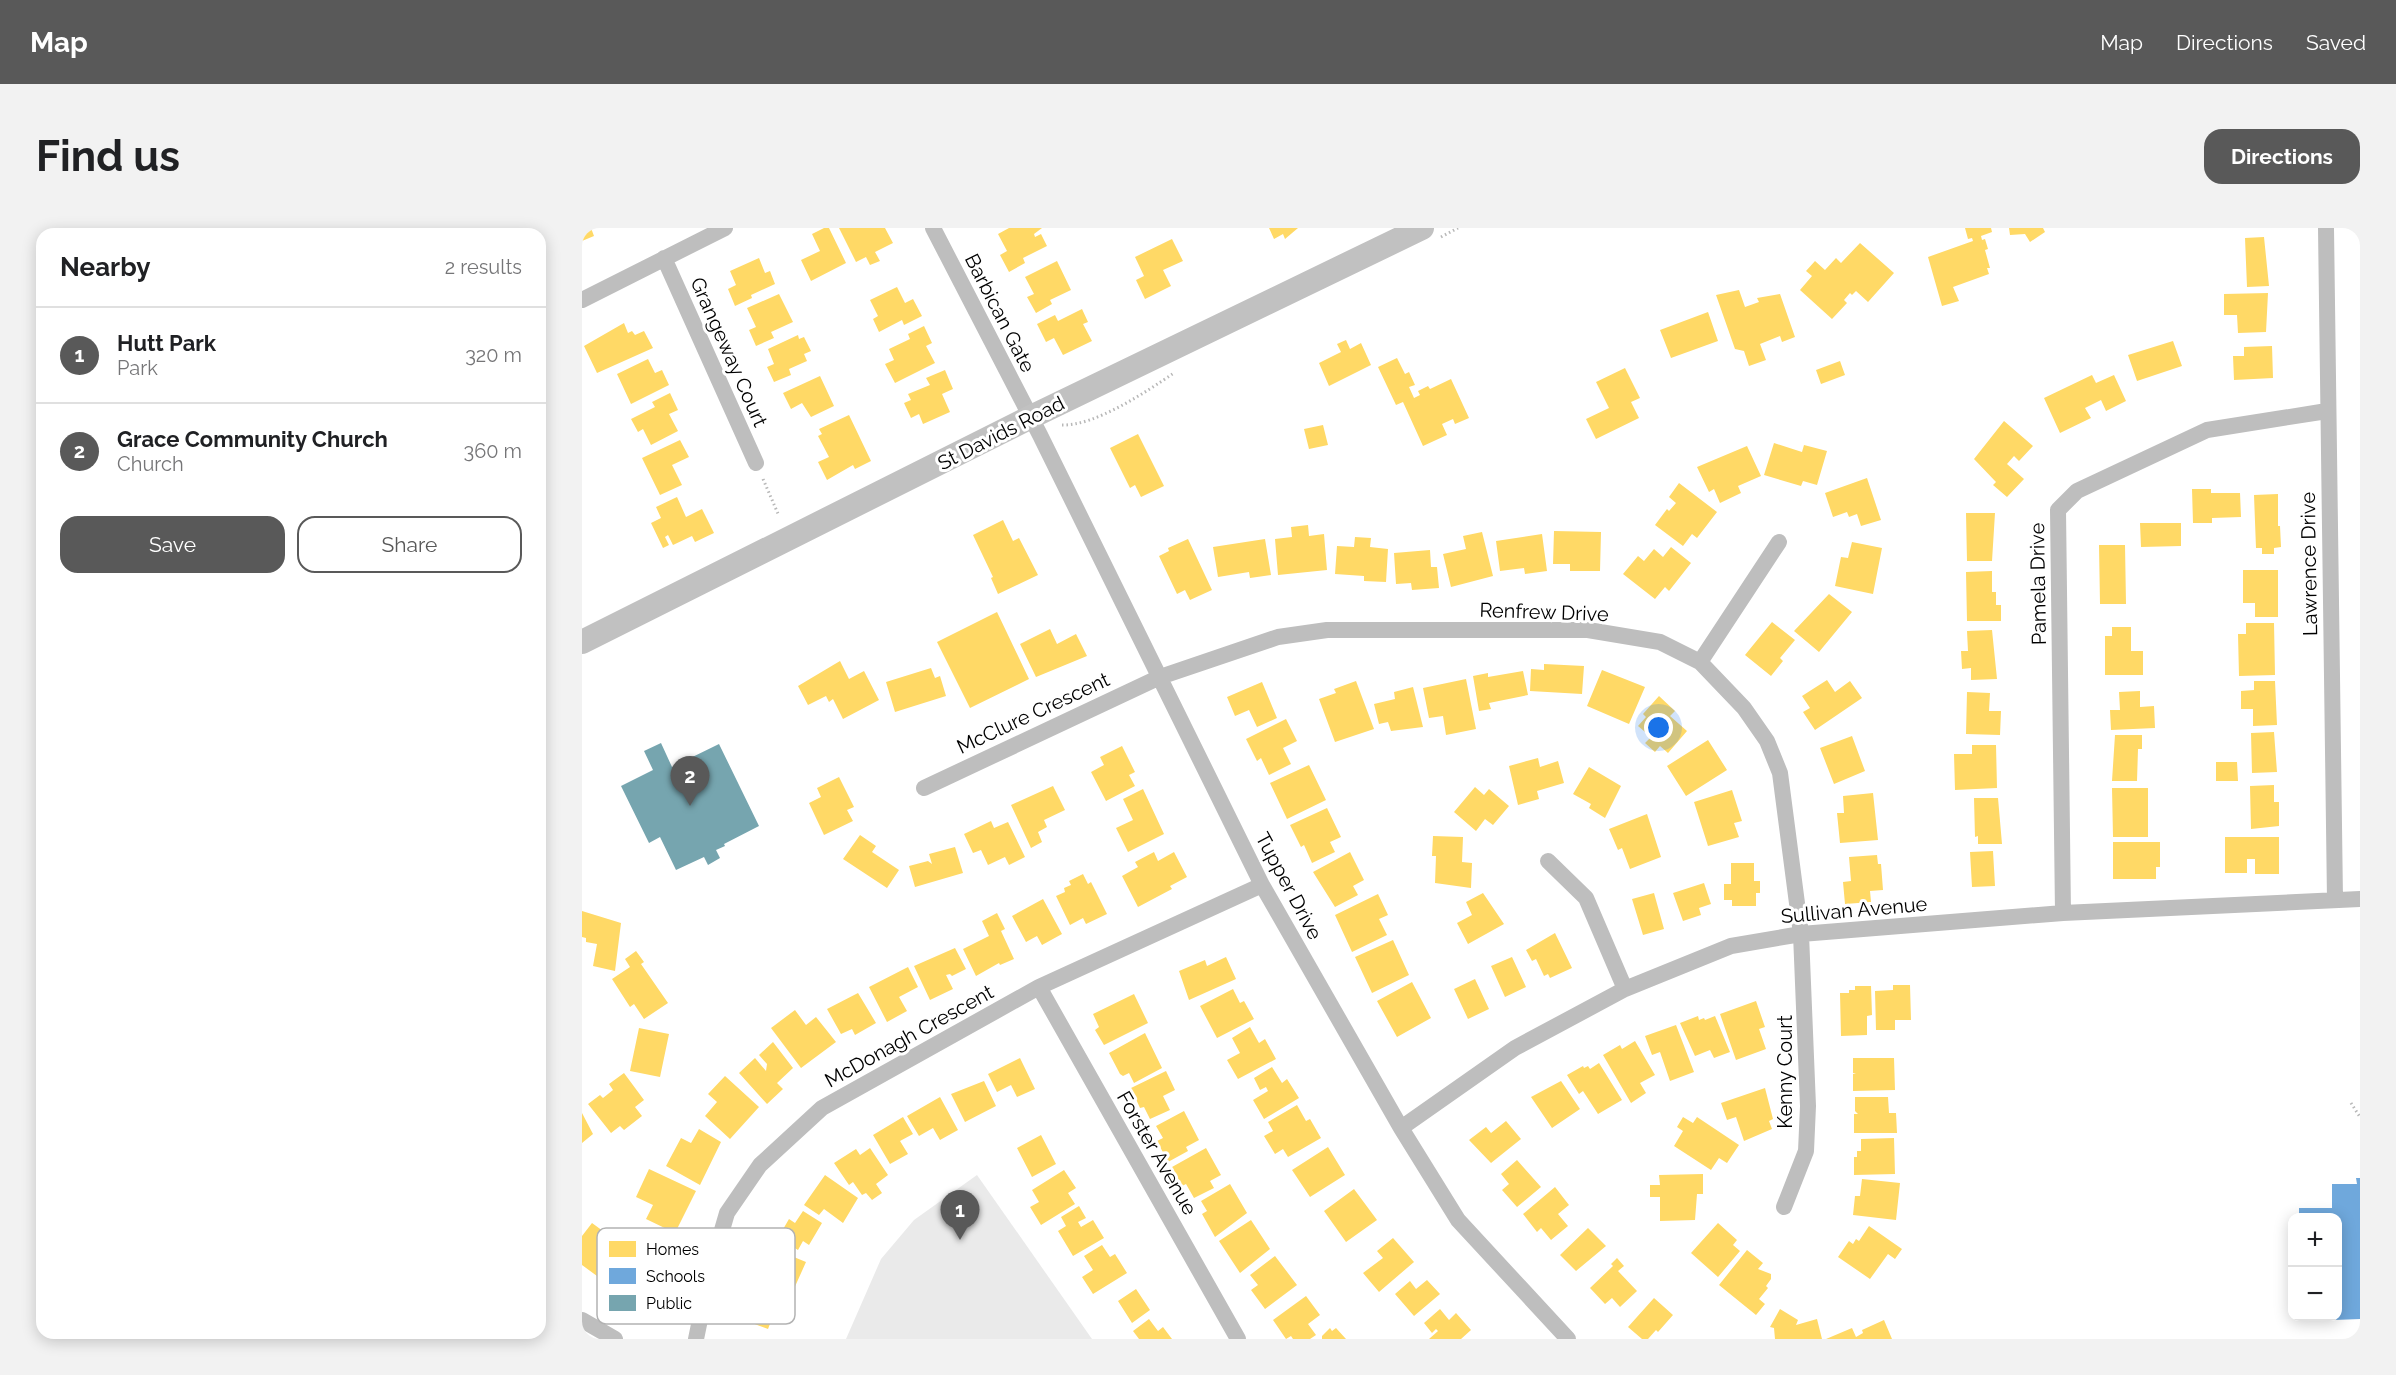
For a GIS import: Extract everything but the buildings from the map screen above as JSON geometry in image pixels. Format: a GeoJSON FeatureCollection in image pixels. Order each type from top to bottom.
{"type":"FeatureCollection","features":[{"type":"Feature","properties":{"kind":"main road","name":"St Davids Road"},"geometry":{"type":"LineString","coordinates":[[582,642],[1031,417],[1422,228]]}},
{"type":"Feature","properties":{"kind":"street"},"geometry":{"type":"LineString","coordinates":[[582,300],[725,228]]}},
{"type":"Feature","properties":{"kind":"street","name":"Barbican Gate"},"geometry":{"type":"LineString","coordinates":[[933,228],[1031,417]]}},
{"type":"Feature","properties":{"kind":"street","name":"Lawrence Drive"},"geometry":{"type":"LineString","coordinates":[[2326,228],[2335,900]]}},
{"type":"Feature","properties":{"kind":"street","name":"Grangeway Court"},"geometry":{"type":"LineString","coordinates":[[664,258],[756,463]]}},
{"type":"Feature","properties":{"kind":"street","name":"Pamela Drive"},"geometry":{"type":"LineString","coordinates":[[2063,913],[2058,510],[2077,491],[2207,430],[2327,411]]}},
{"type":"Feature","properties":{"kind":"street","name":"Tupper Drive"},"geometry":{"type":"LineString","coordinates":[[1031,417],[1262,885],[1401,1128],[1458,1220],[1568,1339]]}},
{"type":"Feature","properties":{"kind":"street"},"geometry":{"type":"LineString","coordinates":[[1700,662],[1779,542]]}},
{"type":"Feature","properties":{"kind":"street","name":"Renfrew Drive"},"geometry":{"type":"LineString","coordinates":[[1160,677],[1278,637],[1327,630],[1588,630],[1660,642],[1700,662],[1744,708],[1767,741],[1780,773],[1801,934]]}},
{"type":"Feature","properties":{"kind":"street","name":"McClure Crescent"},"geometry":{"type":"LineString","coordinates":[[924,788],[1160,677]]}},
{"type":"Feature","properties":{"kind":"street"},"geometry":{"type":"LineString","coordinates":[[1548,861],[1586,898],[1625,989]]}},
{"type":"Feature","properties":{"kind":"street","name":"McDonagh Crescent"},"geometry":{"type":"LineString","coordinates":[[723,1228],[727,1213],[760,1165],[822,1108],[1039,987],[1262,885]]}},
{"type":"Feature","properties":{"kind":"street","name":"Sullivan Avenue"},"geometry":{"type":"LineString","coordinates":[[1401,1128],[1515,1048],[1625,989],[1731,946],[1801,934],[2063,913],[2360,899]]}},
{"type":"Feature","properties":{"kind":"street","name":"Kenny Court"},"geometry":{"type":"LineString","coordinates":[[1784,1207],[1806,1150],[1808,1095],[1801,934]]}},
{"type":"Feature","properties":{"kind":"street","name":"Forster Avenue"},"geometry":{"type":"LineString","coordinates":[[1039,987],[1238,1339]]}},
{"type":"Feature","properties":{"kind":"street"},"geometry":{"type":"LineString","coordinates":[[582,1320],[615,1339]]}},
{"type":"Feature","properties":{"kind":"street","name":"McDonagh Crescent"},"geometry":{"type":"LineString","coordinates":[[696,1339],[699,1324]]}},
{"type":"Feature","properties":{"kind":"path"},"geometry":{"type":"LineString","coordinates":[[756,463],[779,516]]}},
{"type":"Feature","properties":{"kind":"path"},"geometry":{"type":"LineString","coordinates":[[2351,1103],[2360,1117]]}},
{"type":"Feature","properties":{"kind":"shaded area"},"geometry":{"type":"Polygon","coordinates":[[[977,1175],[1092,1339],[846,1339],[881,1259],[914,1220],[977,1175]]]}},
{"type":"Feature","properties":{"kind":"place","name":"Grace Community Church"},"geometry":{"type":"Point","coordinates":[690,806]}},
{"type":"Feature","properties":{"kind":"place","name":"Hutt Park"},"geometry":{"type":"Point","coordinates":[960,1240]}}]}
